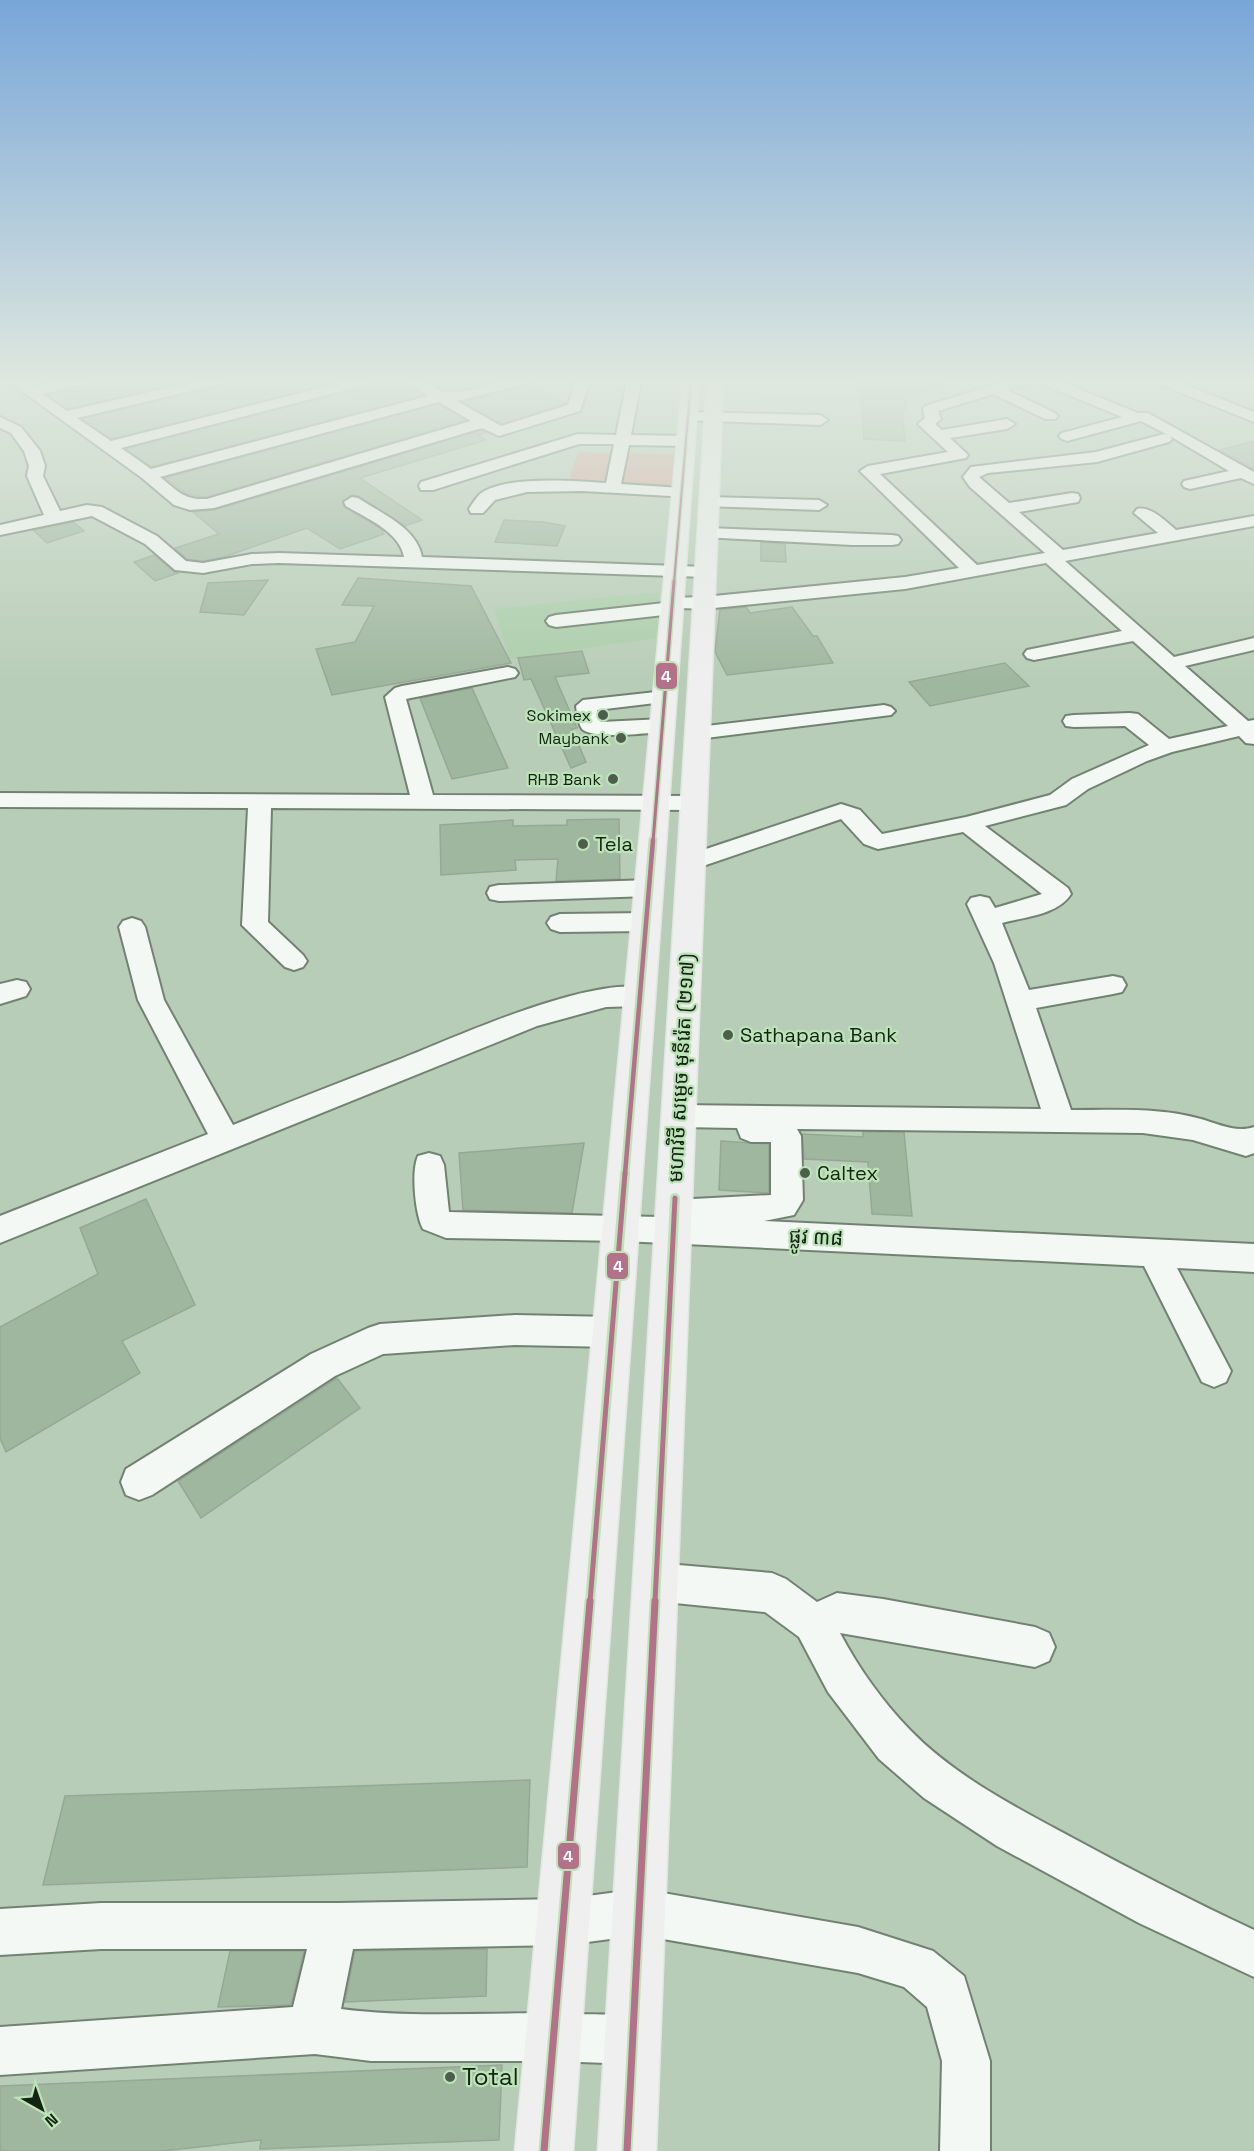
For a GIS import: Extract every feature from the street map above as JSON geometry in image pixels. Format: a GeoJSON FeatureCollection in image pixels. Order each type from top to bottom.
{"type":"FeatureCollection","features":[{"type":"Feature","properties":{"kind":"main road","name":"មហាវិថី សម្តេច មុនីរ៉េត (២១៧)"},"geometry":{"type":"LineString","coordinates":[[627,2151],[694,803],[675,718],[686,591],[700,510],[699,481]]}},
{"type":"Feature","properties":{"kind":"main road","name":"មហាវិថី សម្តេច មុនីរ៉េត (២១៧)"},"geometry":{"type":"LineString","coordinates":[[544,2151],[565,1922],[657,801],[675,718],[686,591]]}},
{"type":"Feature","properties":{"kind":"street"},"geometry":{"type":"LineString","coordinates":[[37,481],[45,508]]}},
{"type":"Feature","properties":{"kind":"street"},"geometry":{"type":"LineString","coordinates":[[155,481],[180,501],[190,505],[208,504],[284,481]]}},
{"type":"Feature","properties":{"kind":"street"},"geometry":{"type":"LineString","coordinates":[[427,486],[442,481]]}},
{"type":"Feature","properties":{"kind":"street"},"geometry":{"type":"LineString","coordinates":[[879,481],[974,572]]}},
{"type":"Feature","properties":{"kind":"street"},"geometry":{"type":"LineString","coordinates":[[974,481],[1170,664],[1250,731]]}},
{"type":"Feature","properties":{"kind":"street"},"geometry":{"type":"LineString","coordinates":[[1190,484],[1209,481]]}},
{"type":"Feature","properties":{"kind":"street"},"geometry":{"type":"LineString","coordinates":[[477,509],[487,496],[518,487],[555,486],[700,510],[852,540],[892,540]]}},
{"type":"Feature","properties":{"kind":"street"},"geometry":{"type":"LineString","coordinates":[[1005,509],[1072,498]]}},
{"type":"Feature","properties":{"kind":"street"},"geometry":{"type":"LineString","coordinates":[[352,502],[401,534],[411,545],[414,562]]}},
{"type":"Feature","properties":{"kind":"street"},"geometry":{"type":"LineString","coordinates":[[700,510],[819,506]]}},
{"type":"Feature","properties":{"kind":"street"},"geometry":{"type":"LineString","coordinates":[[0,530],[45,508],[87,510],[96,511],[151,540],[181,566],[203,568],[279,558],[414,562],[686,591],[904,582],[974,572],[1253,522]]}},
{"type":"Feature","properties":{"kind":"street"},"geometry":{"type":"LineString","coordinates":[[1143,513],[1173,536]]}},
{"type":"Feature","properties":{"kind":"street"},"geometry":{"type":"LineString","coordinates":[[556,621],[686,591]]}},
{"type":"Feature","properties":{"kind":"street"},"geometry":{"type":"LineString","coordinates":[[1034,654],[1137,634]]}},
{"type":"Feature","properties":{"kind":"street"},"geometry":{"type":"LineString","coordinates":[[1170,664],[1254,644]]}},
{"type":"Feature","properties":{"kind":"street"},"geometry":{"type":"LineString","coordinates":[[423,801],[395,696],[402,692],[508,673]]}},
{"type":"Feature","properties":{"kind":"street"},"geometry":{"type":"LineString","coordinates":[[675,718],[884,711]]}},
{"type":"Feature","properties":{"kind":"street"},"geometry":{"type":"LineString","coordinates":[[1074,721],[1130,719],[1165,747]]}},
{"type":"Feature","properties":{"kind":"street"},"geometry":{"type":"LineString","coordinates":[[692,862],[841,811],[848,811],[854,815],[871,837],[878,842],[967,824],[1058,800],[1080,784],[1108,770],[1165,747],[1250,731]]}},
{"type":"Feature","properties":{"kind":"street"},"geometry":{"type":"LineString","coordinates":[[0,800],[657,801],[694,803]]}},
{"type":"Feature","properties":{"kind":"street"},"geometry":{"type":"LineString","coordinates":[[260,800],[255,925],[294,961]]}},
{"type":"Feature","properties":{"kind":"street"},"geometry":{"type":"LineString","coordinates":[[967,824],[1059,894],[1046,903],[983,911],[1007,963],[1060,1121]]}},
{"type":"Feature","properties":{"kind":"street"},"geometry":{"type":"LineString","coordinates":[[499,893],[594,890],[648,905]]}},
{"type":"Feature","properties":{"kind":"street"},"geometry":{"type":"LineString","coordinates":[[593,922],[594,890]]}},
{"type":"Feature","properties":{"kind":"street"},"geometry":{"type":"LineString","coordinates":[[560,923],[593,922],[648,905]]}},
{"type":"Feature","properties":{"kind":"street"},"geometry":{"type":"LineString","coordinates":[[132,927],[151,1000],[226,1140]]}},
{"type":"Feature","properties":{"kind":"street"},"geometry":{"type":"LineString","coordinates":[[1019,1001],[1113,985]]}},
{"type":"Feature","properties":{"kind":"street"},"geometry":{"type":"LineString","coordinates":[[0,1230],[528,1019],[606,997],[641,996]]}},
{"type":"Feature","properties":{"kind":"street"},"geometry":{"type":"LineString","coordinates":[[679,1122],[1143,1122],[1193,1128],[1251,1144]]}},
{"type":"Feature","properties":{"kind":"street"},"geometry":{"type":"LineString","coordinates":[[674,1221],[775,1208],[783,1206],[787,1200],[786,1136],[779,1130],[679,1122]]}},
{"type":"Feature","properties":{"kind":"street","name":"ផ្លូវ ៣៨"},"geometry":{"type":"LineString","coordinates":[[429,1165],[434,1220],[439,1224],[622,1228],[674,1221],[1254,1258]]}},
{"type":"Feature","properties":{"kind":"street"},"geometry":{"type":"LineString","coordinates":[[1153,1253],[1214,1371]]}},
{"type":"Feature","properties":{"kind":"street"},"geometry":{"type":"LineString","coordinates":[[139,1482],[323,1365],[380,1340],[515,1330],[613,1332]]}},
{"type":"Feature","properties":{"kind":"street"},"geometry":{"type":"LineString","coordinates":[[656,1582],[772,1593],[813,1623],[842,1678],[894,1744],[939,1783],[1013,1830],[1155,1906],[1254,1954]]}},
{"type":"Feature","properties":{"kind":"street"},"geometry":{"type":"LineString","coordinates":[[813,1623],[837,1613],[884,1619],[1035,1647]]}},
{"type":"Feature","properties":{"kind":"street"},"geometry":{"type":"LineString","coordinates":[[0,1932],[101,1926],[338,1926],[565,1922],[640,1912],[858,1950],[917,1967],[947,1993],[966,2061],[965,2151]]}},
{"type":"Feature","properties":{"kind":"street"},"geometry":{"type":"LineString","coordinates":[[315,2030],[324,1963],[338,1926]]}},
{"type":"Feature","properties":{"kind":"street"},"geometry":{"type":"LineString","coordinates":[[0,2051],[315,2030],[371,2037],[553,2037],[633,2040]]}},
{"type":"Feature","properties":{"kind":"shaded area"},"geometry":{"type":"Polygon","coordinates":[[[568,481],[678,481],[677,490],[567,486],[568,481]]]}},
{"type":"Feature","properties":{"kind":"shaded area"},"geometry":{"type":"Polygon","coordinates":[[[659,592],[656,638],[510,659],[494,609],[659,592]]]}},
{"type":"Feature","properties":{"kind":"building"},"geometry":{"type":"Polygon","coordinates":[[[170,481],[259,481],[207,497],[187,494],[170,481]]]}},
{"type":"Feature","properties":{"kind":"building"},"geometry":{"type":"Polygon","coordinates":[[[311,481],[365,481],[422,520],[405,526],[359,496],[352,495],[342,501],[344,507],[380,528],[384,534],[340,549],[307,528],[224,557],[203,561],[187,559],[175,548],[219,534],[193,512],[215,510],[311,481]]]}},
{"type":"Feature","properties":{"kind":"building"},"geometry":{"type":"Polygon","coordinates":[[[504,520],[544,522],[565,526],[557,546],[495,542],[504,520]]]}},
{"type":"Feature","properties":{"kind":"building"},"geometry":{"type":"Polygon","coordinates":[[[73,522],[84,531],[47,543],[33,530],[73,522]]]}},
{"type":"Feature","properties":{"kind":"building"},"geometry":{"type":"Polygon","coordinates":[[[761,542],[785,544],[786,562],[761,561],[761,542]]]}},
{"type":"Feature","properties":{"kind":"building"},"geometry":{"type":"Polygon","coordinates":[[[154,555],[178,573],[155,581],[134,562],[154,555]]]}},
{"type":"Feature","properties":{"kind":"building"},"geometry":{"type":"Polygon","coordinates":[[[358,578],[471,586],[511,663],[332,695],[316,649],[355,642],[374,606],[342,605],[358,578]]]}},
{"type":"Feature","properties":{"kind":"building"},"geometry":{"type":"Polygon","coordinates":[[[268,580],[244,615],[200,612],[208,583],[268,580]]]}},
{"type":"Feature","properties":{"kind":"building"},"geometry":{"type":"Polygon","coordinates":[[[746,607],[750,613],[792,607],[813,636],[817,636],[833,663],[727,675],[715,652],[720,610],[746,607]]]}},
{"type":"Feature","properties":{"kind":"building"},"geometry":{"type":"Polygon","coordinates":[[[582,651],[589,673],[555,677],[577,728],[572,729],[586,762],[571,768],[531,679],[524,680],[518,658],[582,651]]]}},
{"type":"Feature","properties":{"kind":"building"},"geometry":{"type":"Polygon","coordinates":[[[1005,663],[1029,686],[930,706],[909,682],[1005,663]]]}},
{"type":"Feature","properties":{"kind":"building"},"geometry":{"type":"Polygon","coordinates":[[[472,688],[508,768],[452,779],[420,698],[472,688]]]}},
{"type":"Feature","properties":{"kind":"building"},"geometry":{"type":"Polygon","coordinates":[[[619,819],[620,879],[556,881],[558,859],[515,860],[516,870],[441,875],[440,825],[513,820],[513,826],[567,825],[567,820],[619,819]]]}},
{"type":"Feature","properties":{"kind":"building"},"geometry":{"type":"Polygon","coordinates":[[[863,1132],[904,1132],[912,1216],[872,1214],[868,1162],[804,1159],[802,1134],[863,1137],[863,1132]]]}},
{"type":"Feature","properties":{"kind":"building"},"geometry":{"type":"Polygon","coordinates":[[[721,1141],[769,1144],[769,1193],[719,1190],[721,1141]]]}},
{"type":"Feature","properties":{"kind":"building"},"geometry":{"type":"Polygon","coordinates":[[[584,1143],[572,1213],[463,1210],[459,1153],[584,1143]]]}},
{"type":"Feature","properties":{"kind":"building"},"geometry":{"type":"Polygon","coordinates":[[[146,1199],[195,1305],[122,1341],[140,1373],[6,1452],[0,1438],[0,1327],[98,1274],[80,1228],[146,1199]]]}},
{"type":"Feature","properties":{"kind":"building"},"geometry":{"type":"Polygon","coordinates":[[[337,1378],[360,1408],[201,1518],[178,1481],[337,1378]]]}},
{"type":"Feature","properties":{"kind":"building"},"geometry":{"type":"Polygon","coordinates":[[[530,1780],[527,1867],[43,1885],[65,1796],[530,1780]]]}},
{"type":"Feature","properties":{"kind":"building"},"geometry":{"type":"Polygon","coordinates":[[[487,1949],[486,1996],[345,2002],[355,1951],[487,1949]]]}},
{"type":"Feature","properties":{"kind":"building"},"geometry":{"type":"Polygon","coordinates":[[[230,1951],[304,1951],[291,2005],[218,2007],[230,1951]]]}},
{"type":"Feature","properties":{"kind":"building"},"geometry":{"type":"Polygon","coordinates":[[[502,2065],[499,2140],[260,2149],[261,2140],[163,2151],[0,2151],[0,2086],[502,2065]]]}},
{"type":"Feature","properties":{"kind":"transit line","name":"4"},"geometry":{"type":"LineString","coordinates":[[544,2151],[683,481]]}},
{"type":"Feature","properties":{"kind":"transit line","name":"4"},"geometry":{"type":"LineString","coordinates":[[627,2151],[675,1198]]}},
{"type":"Feature","properties":{"kind":"place","name":"Sokimex"},"geometry":{"type":"Point","coordinates":[603,715]}},
{"type":"Feature","properties":{"kind":"place","name":"Maybank"},"geometry":{"type":"Point","coordinates":[621,738]}},
{"type":"Feature","properties":{"kind":"place","name":"RHB Bank"},"geometry":{"type":"Point","coordinates":[613,779]}},
{"type":"Feature","properties":{"kind":"place","name":"Tela"},"geometry":{"type":"Point","coordinates":[583,844]}},
{"type":"Feature","properties":{"kind":"place","name":"Sathapana Bank"},"geometry":{"type":"Point","coordinates":[728,1035]}},
{"type":"Feature","properties":{"kind":"place","name":"Caltex"},"geometry":{"type":"Point","coordinates":[805,1173]}},
{"type":"Feature","properties":{"kind":"place","name":"Total"},"geometry":{"type":"Point","coordinates":[450,2077]}}]}
